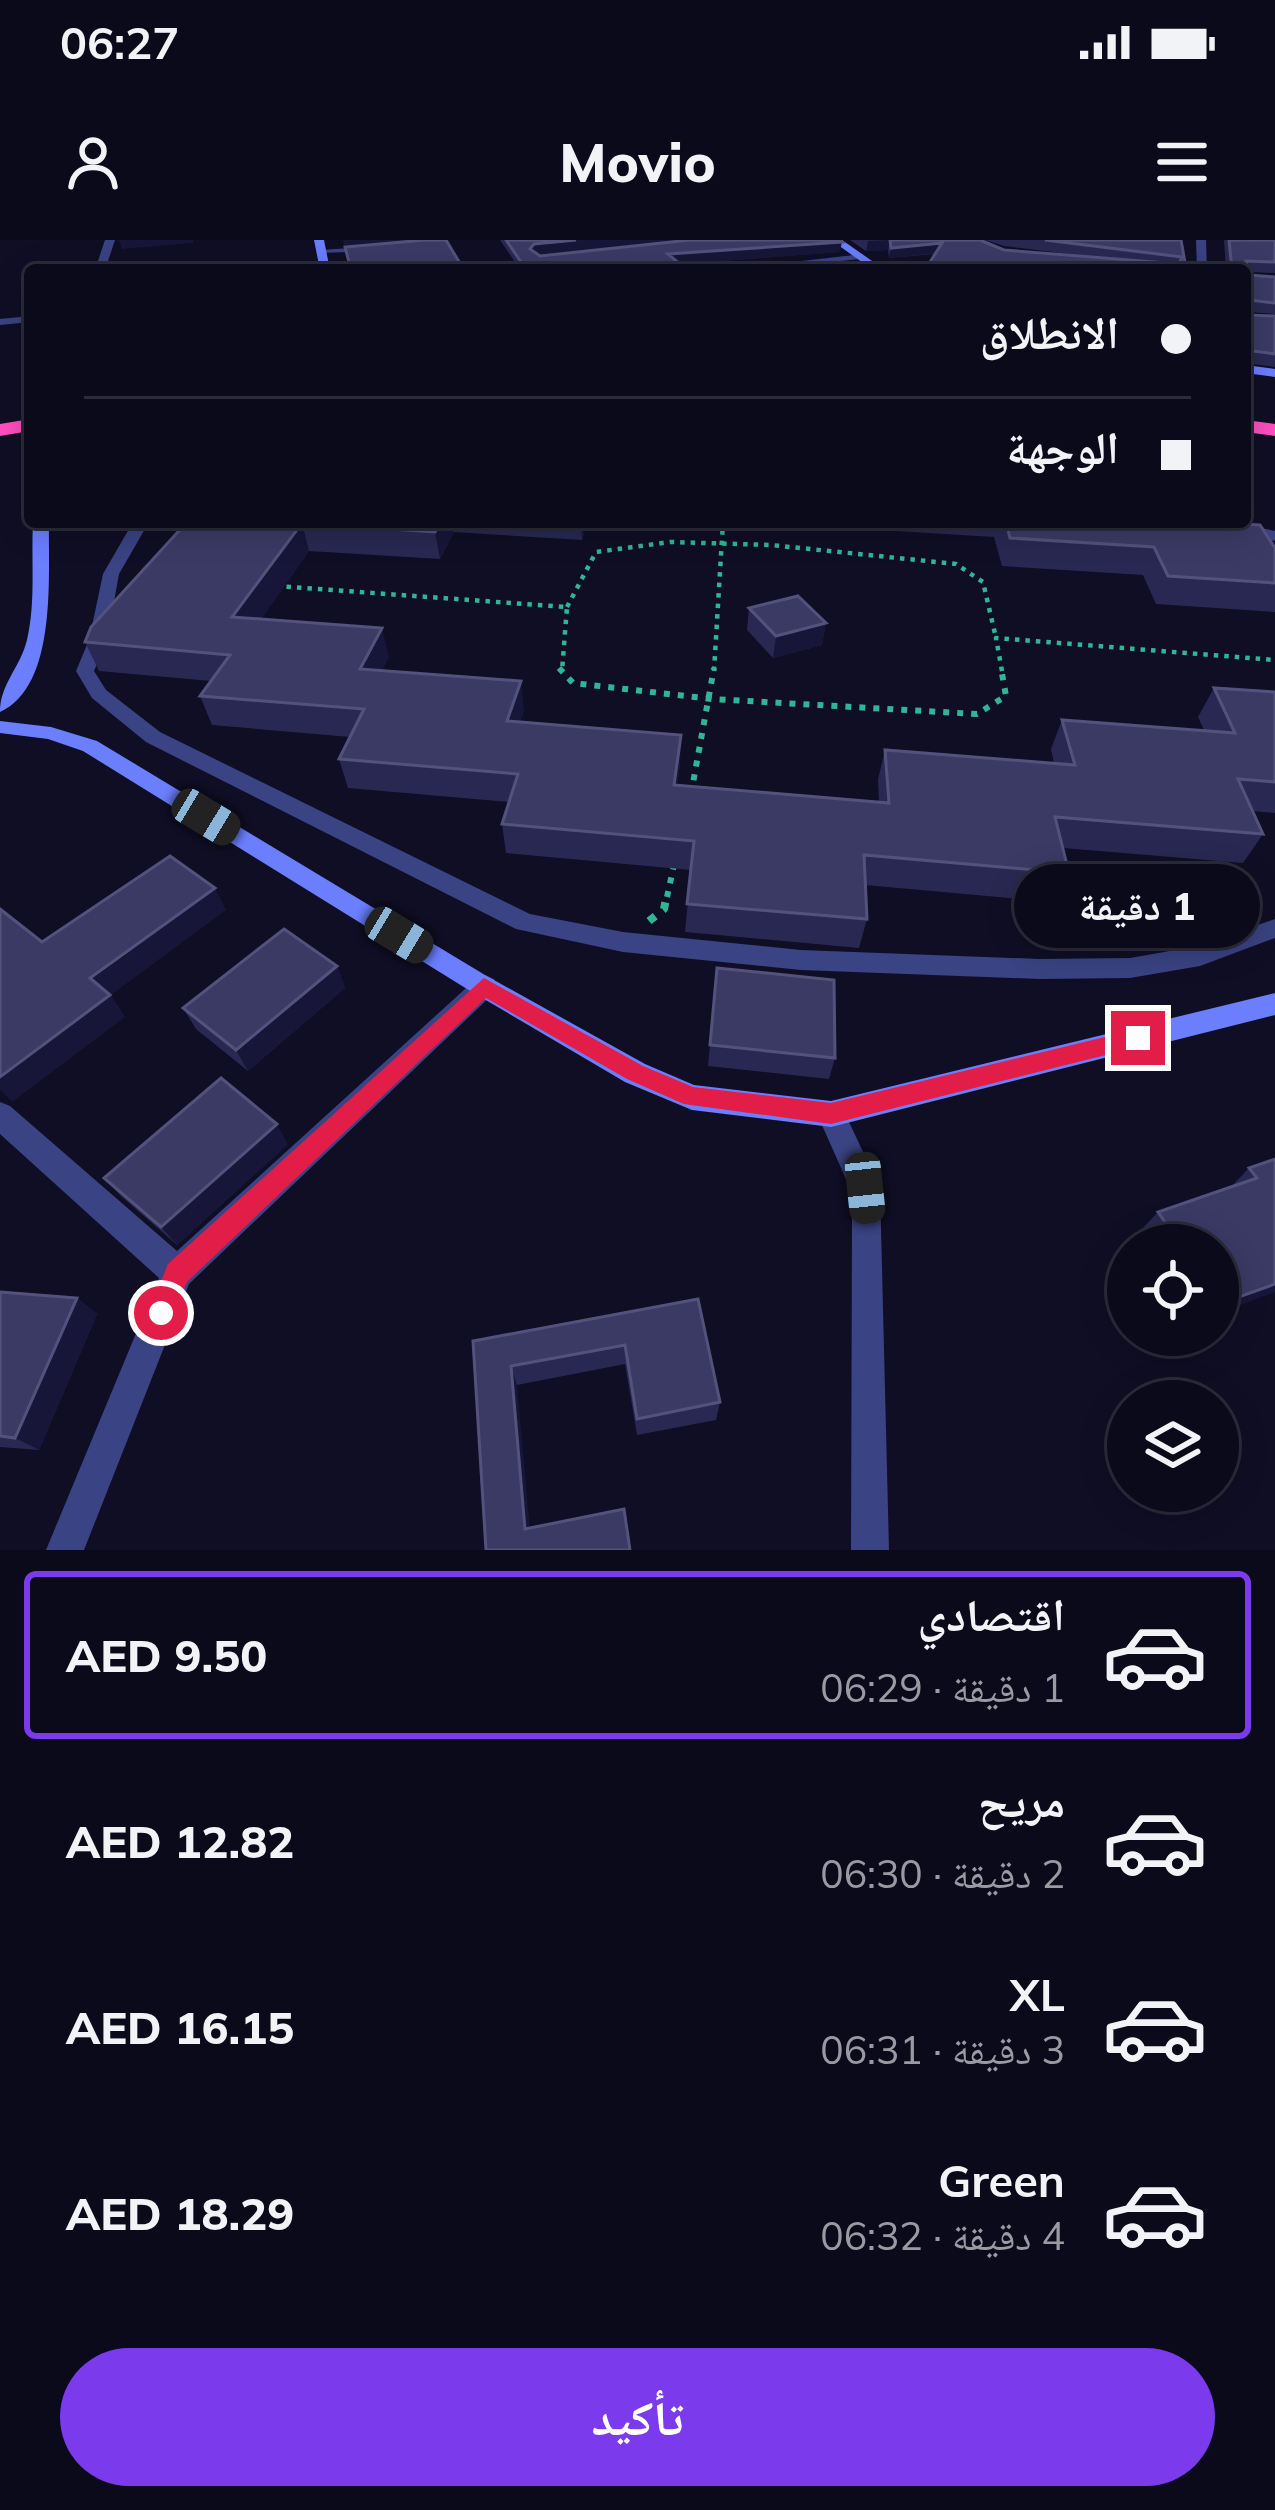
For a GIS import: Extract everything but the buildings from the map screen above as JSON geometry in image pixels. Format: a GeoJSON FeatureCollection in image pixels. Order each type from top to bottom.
{"type":"FeatureCollection","features":[{"type":"Feature","properties":{"kind":"main road"},"geometry":{"type":"LineString","coordinates":[[319,240],[325,264]]}},
{"type":"Feature","properties":{"kind":"main road"},"geometry":{"type":"LineString","coordinates":[[836,240],[871,264]]}},
{"type":"Feature","properties":{"kind":"main road"},"geometry":{"type":"LineString","coordinates":[[0,706],[24,678],[39,645],[47,528]]}},
{"type":"Feature","properties":{"kind":"main road"},"geometry":{"type":"LineString","coordinates":[[0,728],[51,733],[90,746],[484,986],[635,1072],[692,1097],[831,1114],[1275,1004]]}},
{"type":"Feature","properties":{"kind":"street"},"geometry":{"type":"LineString","coordinates":[[322,253],[403,247]]}},
{"type":"Feature","properties":{"kind":"street"},"geometry":{"type":"LineString","coordinates":[[730,256],[740,264]]}},
{"type":"Feature","properties":{"kind":"street"},"geometry":{"type":"LineString","coordinates":[[790,264],[860,256]]}},
{"type":"Feature","properties":{"kind":"street"},"geometry":{"type":"LineString","coordinates":[[138,528],[111,574],[98,640],[85,671],[99,694],[153,737],[525,922],[622,942],[801,960],[1130,968],[1200,956],[1275,928]]}},
{"type":"Feature","properties":{"kind":"street"},"geometry":{"type":"LineString","coordinates":[[1239,528],[1275,536]]}},
{"type":"Feature","properties":{"kind":"street"},"geometry":{"type":"LineString","coordinates":[[65,1550],[177,1273],[484,986]]}},
{"type":"Feature","properties":{"kind":"street"},"geometry":{"type":"LineString","coordinates":[[831,1114],[865,1188],[868,1220],[870,1550]]}},
{"type":"Feature","properties":{"kind":"street"},"geometry":{"type":"LineString","coordinates":[[0,1115],[177,1273]]}},
{"type":"Feature","properties":{"kind":"path"},"geometry":{"type":"LineString","coordinates":[[686,815],[712,699],[722,528]]}},
{"type":"Feature","properties":{"kind":"path"},"geometry":{"type":"LineString","coordinates":[[621,542],[721,544],[956,564],[983,582],[1006,696],[977,714],[712,699],[573,683],[559,667],[567,607],[596,552],[621,542]]}},
{"type":"Feature","properties":{"kind":"path"},"geometry":{"type":"LineString","coordinates":[[271,586],[567,607]]}},
{"type":"Feature","properties":{"kind":"path"},"geometry":{"type":"LineString","coordinates":[[996,638],[1275,660]]}},
{"type":"Feature","properties":{"kind":"path"},"geometry":{"type":"LineString","coordinates":[[622,942],[664,909],[675,862]]}},
{"type":"Feature","properties":{"kind":"route"},"geometry":{"type":"LineString","coordinates":[[161,1313],[177,1273],[484,986],[635,1072],[692,1097],[831,1114],[1138,1038]]}}]}
